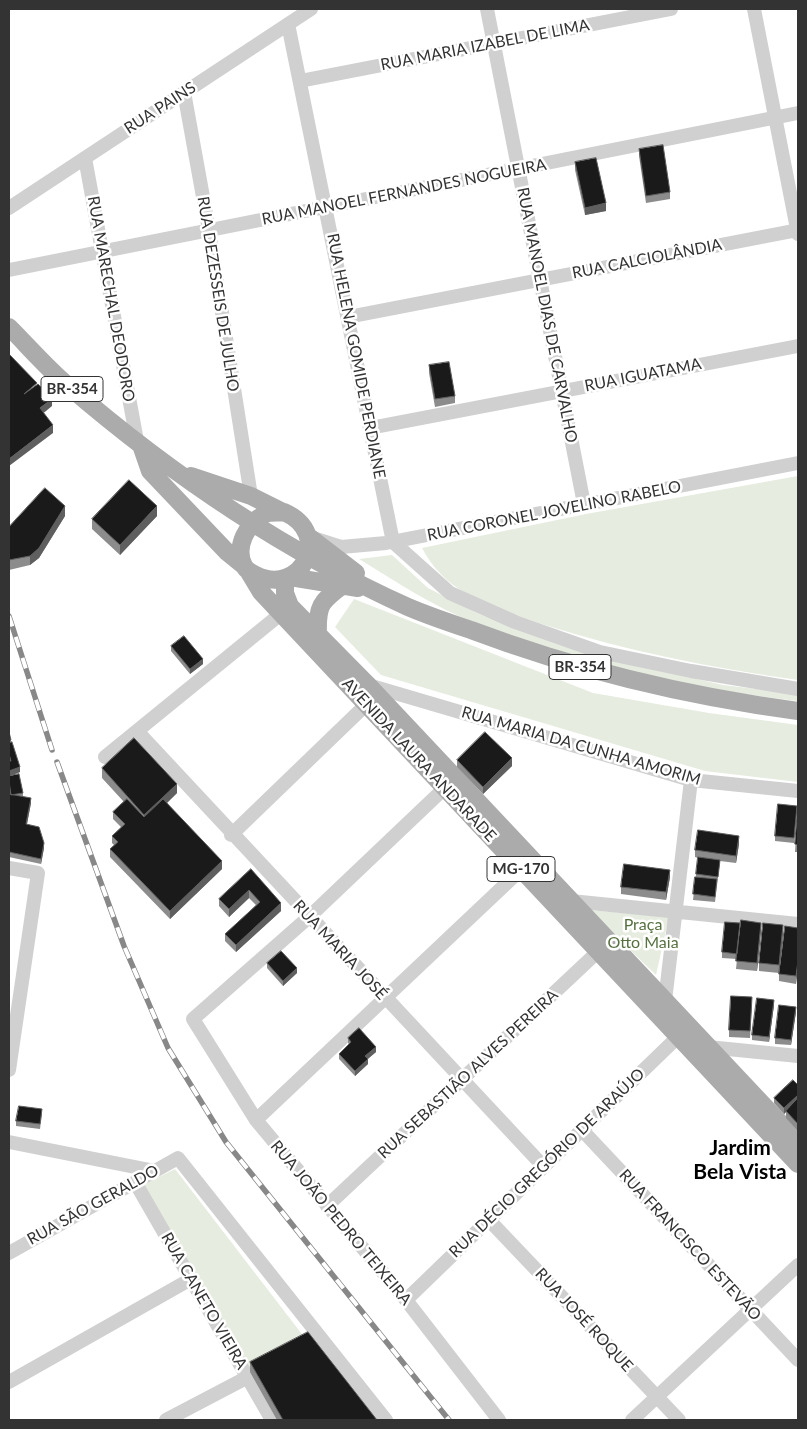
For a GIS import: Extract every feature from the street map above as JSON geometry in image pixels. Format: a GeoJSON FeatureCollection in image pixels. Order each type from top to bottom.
{"type":"FeatureCollection","features":[{"type":"Feature","properties":{"kind":"main road","name":"BR-354"},"geometry":{"type":"LineString","coordinates":[[9,327],[64,383],[177,472],[252,522],[308,556],[372,590],[411,608],[497,640],[600,674],[724,701],[798,711]]}},
{"type":"Feature","properties":{"kind":"main road"},"geometry":{"type":"LineString","coordinates":[[139,443],[150,471],[227,552],[261,578],[288,577],[372,590]]}},
{"type":"Feature","properties":{"kind":"main road"},"geometry":{"type":"LineString","coordinates":[[177,472],[217,483],[251,496],[295,517],[304,526],[309,537],[308,556],[301,568],[288,577],[285,593],[286,610]]}},
{"type":"Feature","properties":{"kind":"main road"},"geometry":{"type":"LineString","coordinates":[[246,568],[241,550],[244,534],[252,522],[267,513],[284,512]]}},
{"type":"Feature","properties":{"kind":"main road"},"geometry":{"type":"LineString","coordinates":[[309,537],[348,566],[372,590]]}},
{"type":"Feature","properties":{"kind":"main road","name":"AVENIDA LAURA ANDARADE"},"geometry":{"type":"LineString","coordinates":[[246,568],[261,592],[286,610],[370,694],[450,783],[684,1031],[798,1164]]}},
{"type":"Feature","properties":{"kind":"main road"},"geometry":{"type":"LineString","coordinates":[[318,634],[318,612],[327,596],[343,586]]}},
{"type":"Feature","properties":{"kind":"main road","name":"MG-170"},"geometry":{"type":"LineString","coordinates":[[286,610],[318,634],[370,694]]}},
{"type":"Feature","properties":{"kind":"main road","name":"MG-170"},"geometry":{"type":"LineString","coordinates":[[527,865],[571,901],[604,947],[665,1001],[684,1031]]}},
{"type":"Feature","properties":{"kind":"main road","name":"MG-170"},"geometry":{"type":"LineString","coordinates":[[703,1052],[798,1142]]}},
{"type":"Feature","properties":{"kind":"street","name":"RUA PAINS"},"geometry":{"type":"LineString","coordinates":[[9,208],[311,9]]}},
{"type":"Feature","properties":{"kind":"street","name":"RUA MANOEL DIAS DE CARVALHO"},"geometry":{"type":"LineString","coordinates":[[487,9],[584,504]]}},
{"type":"Feature","properties":{"kind":"street","name":"RUA MARIA IZABEL DE LIMA"},"geometry":{"type":"LineString","coordinates":[[300,81],[671,9]]}},
{"type":"Feature","properties":{"kind":"street"},"geometry":{"type":"LineString","coordinates":[[754,9],[798,231]]}},
{"type":"Feature","properties":{"kind":"street","name":"RUA HELENA GOMIDE PERDIANE"},"geometry":{"type":"LineString","coordinates":[[288,24],[393,542]]}},
{"type":"Feature","properties":{"kind":"street","name":"RUA DEZESSEIS DE JULHO"},"geometry":{"type":"LineString","coordinates":[[184,92],[209,230],[251,496]]}},
{"type":"Feature","properties":{"kind":"street","name":"RUA MANOEL FERNANDES NOGUEIRA"},"geometry":{"type":"LineString","coordinates":[[9,270],[798,113]]}},
{"type":"Feature","properties":{"kind":"street","name":"RUA MARECHAL DEODORO"},"geometry":{"type":"LineString","coordinates":[[85,158],[139,443]]}},
{"type":"Feature","properties":{"kind":"street","name":"RUA CALCIOLÂNDIA"},"geometry":{"type":"LineString","coordinates":[[348,317],[798,231]]}},
{"type":"Feature","properties":{"kind":"street","name":"RUA IGUATAMA"},"geometry":{"type":"LineString","coordinates":[[370,428],[798,346]]}},
{"type":"Feature","properties":{"kind":"street","name":"RUA CORONEL JOVELINO RABELO"},"geometry":{"type":"LineString","coordinates":[[309,537],[341,547],[393,542],[798,463]]}},
{"type":"Feature","properties":{"kind":"street"},"geometry":{"type":"LineString","coordinates":[[393,542],[450,593],[515,622],[600,652],[691,671],[798,689]]}},
{"type":"Feature","properties":{"kind":"street"},"geometry":{"type":"LineString","coordinates":[[105,756],[138,732],[286,610]]}},
{"type":"Feature","properties":{"kind":"street"},"geometry":{"type":"LineString","coordinates":[[232,835],[370,694]]}},
{"type":"Feature","properties":{"kind":"street","name":"RUA MARIA DA CUNHA AMORIM"},"geometry":{"type":"LineString","coordinates":[[370,694],[691,780],[798,791]]}},
{"type":"Feature","properties":{"kind":"street","name":"RUA MARIA JOSÉ"},"geometry":{"type":"LineString","coordinates":[[138,732],[232,835],[544,1167]]}},
{"type":"Feature","properties":{"kind":"street"},"geometry":{"type":"LineString","coordinates":[[665,1001],[691,780]]}},
{"type":"Feature","properties":{"kind":"street"},"geometry":{"type":"LineString","coordinates":[[309,917],[450,783]]}},
{"type":"Feature","properties":{"kind":"street"},"geometry":{"type":"LineString","coordinates":[[256,1120],[527,865]]}},
{"type":"Feature","properties":{"kind":"street"},"geometry":{"type":"LineString","coordinates":[[9,868],[38,874],[9,1070]]}},
{"type":"Feature","properties":{"kind":"street"},"geometry":{"type":"LineString","coordinates":[[571,901],[798,924]]}},
{"type":"Feature","properties":{"kind":"street","name":"RUA JOÃO PEDRO TEIXEIRA"},"geometry":{"type":"LineString","coordinates":[[309,917],[193,1019],[256,1120],[406,1300],[499,1420]]}},
{"type":"Feature","properties":{"kind":"street","name":"RUA SEBASTIÃO ALVES PEREIRA"},"geometry":{"type":"LineString","coordinates":[[327,1206],[604,947]]}},
{"type":"Feature","properties":{"kind":"street","name":"RUA DÉCIO GREGÓRIO DE ARAÚJO"},"geometry":{"type":"LineString","coordinates":[[406,1300],[684,1031]]}},
{"type":"Feature","properties":{"kind":"street"},"geometry":{"type":"LineString","coordinates":[[703,1052],[798,1056]]}},
{"type":"Feature","properties":{"kind":"street","name":"RUA FRANCISCO ESTEVÃO"},"geometry":{"type":"LineString","coordinates":[[582,1130],[798,1360]]}},
{"type":"Feature","properties":{"kind":"street"},"geometry":{"type":"LineString","coordinates":[[9,1142],[156,1171]]}},
{"type":"Feature","properties":{"kind":"street","name":"RUA SÃO GERALDO"},"geometry":{"type":"LineString","coordinates":[[9,1253],[178,1158],[386,1420]]}},
{"type":"Feature","properties":{"kind":"street","name":"RUA CANETO VIEIRA"},"geometry":{"type":"LineString","coordinates":[[135,1182],[272,1420]]}},
{"type":"Feature","properties":{"kind":"street","name":"RUA JOSÉ ROQUE"},"geometry":{"type":"LineString","coordinates":[[489,1220],[679,1420]]}},
{"type":"Feature","properties":{"kind":"street"},"geometry":{"type":"LineString","coordinates":[[632,1420],[798,1265]]}},
{"type":"Feature","properties":{"kind":"street"},"geometry":{"type":"LineString","coordinates":[[9,1382],[191,1279]]}},
{"type":"Feature","properties":{"kind":"street"},"geometry":{"type":"LineString","coordinates":[[166,1420],[248,1376]]}},
{"type":"Feature","properties":{"kind":"green space"},"geometry":{"type":"Polygon","coordinates":[[[798,476],[798,680],[734,670],[638,651],[520,617],[482,602],[459,589],[437,570],[422,548],[586,514],[798,476]]]}},
{"type":"Feature","properties":{"kind":"green space"},"geometry":{"type":"Polygon","coordinates":[[[392,555],[428,588],[479,614],[526,632],[605,658],[723,685],[798,694],[798,701],[674,682],[594,663],[514,638],[460,617],[416,594],[359,559],[392,555]]]}},
{"type":"Feature","properties":{"kind":"green space"},"geometry":{"type":"Polygon","coordinates":[[[354,599],[593,693],[709,713],[798,725],[798,782],[705,771],[381,675],[335,627],[354,599]]]}},
{"type":"Feature","properties":{"kind":"green space","name":"Praça Otto Maia"},"geometry":{"type":"Polygon","coordinates":[[[589,910],[669,917],[656,975],[589,910]]]}},
{"type":"Feature","properties":{"kind":"green space"},"geometry":{"type":"Polygon","coordinates":[[[175,1169],[308,1342],[250,1372],[141,1186],[175,1169]]]}},
{"type":"Feature","properties":{"kind":"building"},"geometry":{"type":"Polygon","coordinates":[[[663,145],[670,192],[646,196],[639,149],[663,145]]]}},
{"type":"Feature","properties":{"kind":"building"},"geometry":{"type":"Polygon","coordinates":[[[596,158],[606,203],[585,208],[575,162],[596,158]]]}},
{"type":"Feature","properties":{"kind":"building"},"geometry":{"type":"Polygon","coordinates":[[[9,354],[37,383],[24,394],[38,384],[52,399],[40,408],[53,425],[9,459],[9,354]]]}},
{"type":"Feature","properties":{"kind":"building"},"geometry":{"type":"Polygon","coordinates":[[[449,362],[455,396],[435,399],[429,365],[449,362]]]}},
{"type":"Feature","properties":{"kind":"building"},"geometry":{"type":"Polygon","coordinates":[[[129,480],[157,506],[120,545],[92,519],[129,480]]]}},
{"type":"Feature","properties":{"kind":"building"},"geometry":{"type":"Polygon","coordinates":[[[45,488],[65,506],[39,548],[30,556],[9,560],[9,527],[45,488]]]}},
{"type":"Feature","properties":{"kind":"building"},"geometry":{"type":"Polygon","coordinates":[[[184,636],[203,659],[190,669],[171,646],[184,636]]]}},
{"type":"Feature","properties":{"kind":"building"},"geometry":{"type":"Polygon","coordinates":[[[485,732],[512,758],[483,787],[457,760],[485,732]]]}},
{"type":"Feature","properties":{"kind":"building"},"geometry":{"type":"Polygon","coordinates":[[[134,738],[177,784],[144,815],[102,768],[134,738]]]}},
{"type":"Feature","properties":{"kind":"building"},"geometry":{"type":"Polygon","coordinates":[[[12,742],[20,767],[9,771],[9,761],[11,761],[9,743],[12,742]]]}},
{"type":"Feature","properties":{"kind":"building"},"geometry":{"type":"Polygon","coordinates":[[[19,774],[23,793],[11,795],[9,776],[19,774]]]}},
{"type":"Feature","properties":{"kind":"building"},"geometry":{"type":"Polygon","coordinates":[[[9,794],[31,798],[26,824],[39,827],[44,843],[41,859],[9,852],[9,794]]]}},
{"type":"Feature","properties":{"kind":"building"},"geometry":{"type":"Polygon","coordinates":[[[127,799],[144,817],[163,799],[222,861],[170,911],[110,849],[118,842],[112,836],[125,824],[113,812],[127,799]]]}},
{"type":"Feature","properties":{"kind":"building"},"geometry":{"type":"Polygon","coordinates":[[[778,804],[797,806],[794,838],[775,836],[778,804]]]}},
{"type":"Feature","properties":{"kind":"building"},"geometry":{"type":"Polygon","coordinates":[[[798,804],[798,845],[795,844],[798,804]]]}},
{"type":"Feature","properties":{"kind":"building"},"geometry":{"type":"Polygon","coordinates":[[[698,830],[739,836],[736,856],[695,850],[698,830]]]}},
{"type":"Feature","properties":{"kind":"building"},"geometry":{"type":"Polygon","coordinates":[[[698,857],[720,860],[718,877],[696,874],[698,857]]]}},
{"type":"Feature","properties":{"kind":"building"},"geometry":{"type":"Polygon","coordinates":[[[624,864],[670,870],[666,892],[621,887],[624,864]]]}},
{"type":"Feature","properties":{"kind":"building"},"geometry":{"type":"Polygon","coordinates":[[[251,869],[281,903],[236,945],[225,934],[260,902],[249,890],[229,909],[219,899],[251,869]]]}},
{"type":"Feature","properties":{"kind":"building"},"geometry":{"type":"Polygon","coordinates":[[[695,877],[717,879],[715,897],[693,894],[695,877]]]}},
{"type":"Feature","properties":{"kind":"building"},"geometry":{"type":"Polygon","coordinates":[[[741,920],[761,923],[757,963],[736,961],[741,920]]]}},
{"type":"Feature","properties":{"kind":"building"},"geometry":{"type":"Polygon","coordinates":[[[725,922],[740,923],[737,954],[722,952],[725,922]]]}},
{"type":"Feature","properties":{"kind":"building"},"geometry":{"type":"Polygon","coordinates":[[[763,923],[783,925],[779,965],[759,963],[763,923]]]}},
{"type":"Feature","properties":{"kind":"building"},"geometry":{"type":"Polygon","coordinates":[[[785,926],[798,928],[796,976],[779,974],[785,926]]]}},
{"type":"Feature","properties":{"kind":"building"},"geometry":{"type":"Polygon","coordinates":[[[281,951],[297,968],[283,981],[267,963],[281,951]]]}},
{"type":"Feature","properties":{"kind":"building"},"geometry":{"type":"Polygon","coordinates":[[[731,996],[752,997],[750,1031],[729,1030],[731,996]]]}},
{"type":"Feature","properties":{"kind":"building"},"geometry":{"type":"Polygon","coordinates":[[[757,998],[774,1000],[769,1037],[752,1035],[757,998]]]}},
{"type":"Feature","properties":{"kind":"building"},"geometry":{"type":"Polygon","coordinates":[[[779,1005],[796,1007],[791,1040],[775,1038],[779,1005]]]}},
{"type":"Feature","properties":{"kind":"building"},"geometry":{"type":"Polygon","coordinates":[[[359,1028],[376,1047],[365,1056],[368,1059],[355,1071],[339,1054],[351,1042],[348,1038],[359,1028]]]}},
{"type":"Feature","properties":{"kind":"building"},"geometry":{"type":"Polygon","coordinates":[[[793,1080],[798,1085],[798,1095],[784,1108],[774,1098],[793,1080]]]}},
{"type":"Feature","properties":{"kind":"building"},"geometry":{"type":"Polygon","coordinates":[[[798,1098],[798,1124],[786,1111],[798,1098]]]}},
{"type":"Feature","properties":{"kind":"building"},"geometry":{"type":"Polygon","coordinates":[[[19,1106],[42,1109],[40,1124],[16,1121],[19,1106]]]}},
{"type":"Feature","properties":{"kind":"building"},"geometry":{"type":"Polygon","coordinates":[[[308,1332],[377,1420],[283,1420],[250,1362],[308,1332]]]}},
{"type":"Feature","properties":{"kind":"railway"},"geometry":{"type":"LineString","coordinates":[[9,616],[52,750]]}},
{"type":"Feature","properties":{"kind":"railway"},"geometry":{"type":"LineString","coordinates":[[57,762],[124,946],[168,1048],[226,1142],[449,1420]]}},
{"type":"Feature","properties":{"kind":"district","name":"Jardim Bela Vista"},"geometry":{"type":"Point","coordinates":[740,1160]}}]}
